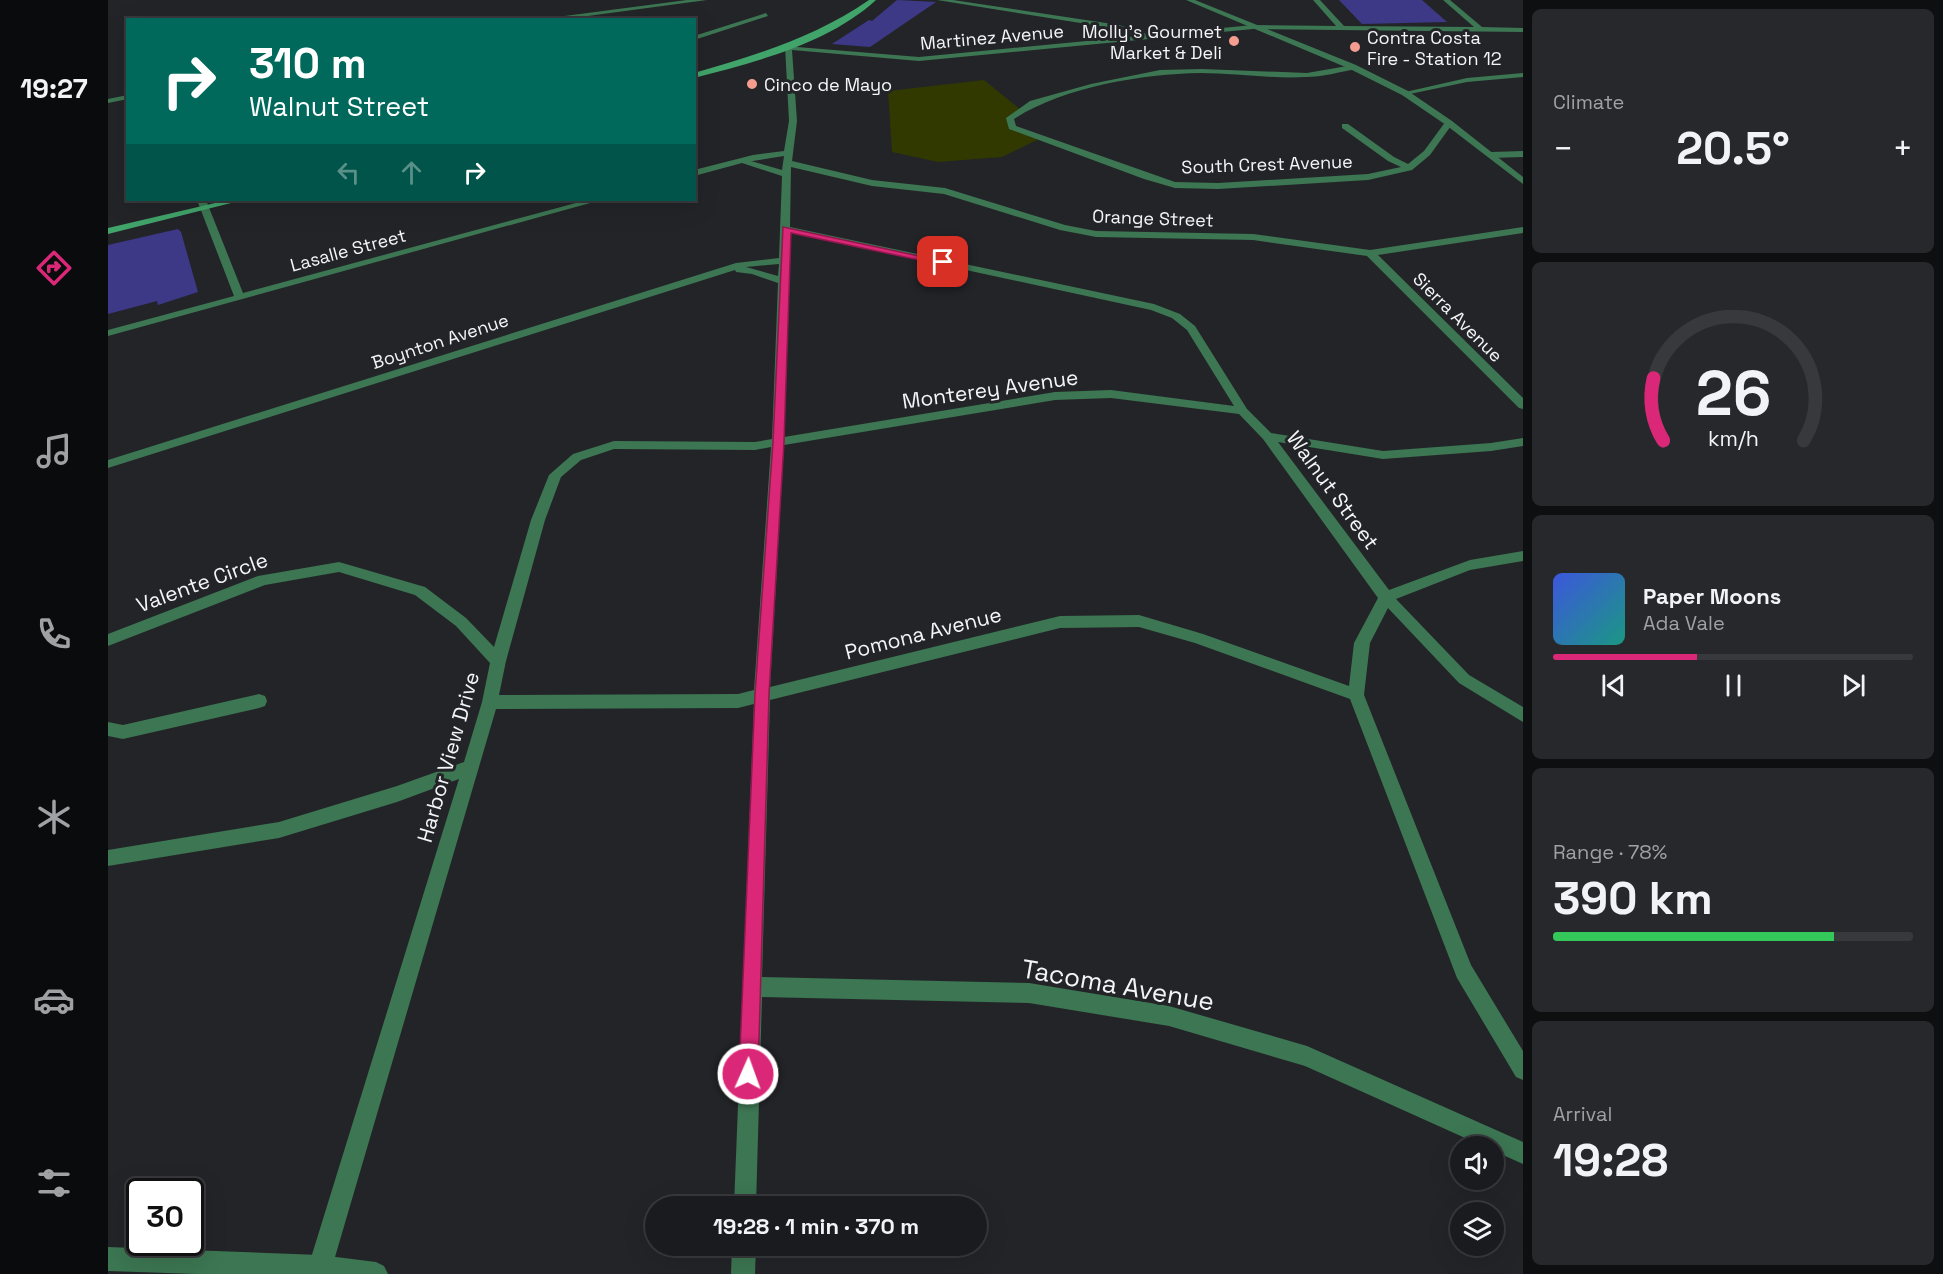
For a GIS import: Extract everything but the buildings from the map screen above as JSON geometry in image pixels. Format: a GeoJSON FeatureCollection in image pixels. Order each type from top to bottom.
{"type":"FeatureCollection","features":[{"type":"Feature","properties":{"kind":"main road"},"geometry":{"type":"LineString","coordinates":[[696,75],[788,48],[830,29],[873,0]]}},
{"type":"Feature","properties":{"kind":"main road"},"geometry":{"type":"LineString","coordinates":[[108,231],[203,203],[226,201]]}},
{"type":"Feature","properties":{"kind":"street"},"geometry":{"type":"LineString","coordinates":[[554,18],[704,0]]}},
{"type":"Feature","properties":{"kind":"street"},"geometry":{"type":"LineString","coordinates":[[940,0],[1119,27],[1150,37]]}},
{"type":"Feature","properties":{"kind":"street"},"geometry":{"type":"LineString","coordinates":[[985,6],[993,0]]}},
{"type":"Feature","properties":{"kind":"street"},"geometry":{"type":"LineString","coordinates":[[1189,0],[1353,67],[1405,93],[1449,123],[1523,181]]}},
{"type":"Feature","properties":{"kind":"street"},"geometry":{"type":"LineString","coordinates":[[1316,0],[1342,28]]}},
{"type":"Feature","properties":{"kind":"street"},"geometry":{"type":"LineString","coordinates":[[1446,0],[1485,30],[1523,37]]}},
{"type":"Feature","properties":{"kind":"street"},"geometry":{"type":"LineString","coordinates":[[603,12],[610,18]]}},
{"type":"Feature","properties":{"kind":"street"},"geometry":{"type":"LineString","coordinates":[[696,37],[766,15]]}},
{"type":"Feature","properties":{"kind":"street","name":"Martinez Avenue"},"geometry":{"type":"LineString","coordinates":[[788,48],[919,59],[1253,27],[1523,30]]}},
{"type":"Feature","properties":{"kind":"street"},"geometry":{"type":"LineString","coordinates":[[745,1196],[762,694],[778,442],[788,164],[793,121],[788,48]]}},
{"type":"Feature","properties":{"kind":"street","name":"South Crest Avenue"},"geometry":{"type":"LineString","coordinates":[[1353,67],[1307,75],[1202,71],[1160,72],[1091,86],[1032,103],[1010,118],[1012,127],[1147,177],[1175,184],[1218,186],[1368,177],[1409,168]]}},
{"type":"Feature","properties":{"kind":"street"},"geometry":{"type":"LineString","coordinates":[[1405,93],[1467,80],[1523,75]]}},
{"type":"Feature","properties":{"kind":"street"},"geometry":{"type":"LineString","coordinates":[[108,101],[126,97]]}},
{"type":"Feature","properties":{"kind":"street"},"geometry":{"type":"LineString","coordinates":[[1345,126],[1391,159],[1409,168],[1427,153],[1449,123]]}},
{"type":"Feature","properties":{"kind":"street"},"geometry":{"type":"LineString","coordinates":[[1491,155],[1523,154]]}},
{"type":"Feature","properties":{"kind":"street"},"geometry":{"type":"LineString","coordinates":[[696,172],[753,158],[788,164]]}},
{"type":"Feature","properties":{"kind":"street","name":"Orange Street"},"geometry":{"type":"LineString","coordinates":[[728,164],[788,164],[872,183],[945,191],[1063,228],[1096,234],[1254,237],[1370,253],[1523,230]]}},
{"type":"Feature","properties":{"kind":"street","name":"Lasalle Street"},"geometry":{"type":"LineString","coordinates":[[108,333],[592,201]]}},
{"type":"Feature","properties":{"kind":"street"},"geometry":{"type":"LineString","coordinates":[[203,203],[239,296]]}},
{"type":"Feature","properties":{"kind":"street","name":"Walnut Street"},"geometry":{"type":"LineString","coordinates":[[786,229],[1154,307],[1176,316],[1191,328],[1244,411],[1267,436],[1386,597]]}},
{"type":"Feature","properties":{"kind":"street","name":"Sierra Avenue"},"geometry":{"type":"LineString","coordinates":[[1370,253],[1523,405]]}},
{"type":"Feature","properties":{"kind":"street","name":"Boynton Avenue"},"geometry":{"type":"LineString","coordinates":[[108,464],[725,269],[740,265],[784,261]]}},
{"type":"Feature","properties":{"kind":"street"},"geometry":{"type":"LineString","coordinates":[[725,269],[753,271],[783,281]]}},
{"type":"Feature","properties":{"kind":"street","name":"Monterey Avenue"},"geometry":{"type":"LineString","coordinates":[[778,442],[1055,396],[1111,394],[1244,411]]}},
{"type":"Feature","properties":{"kind":"street"},"geometry":{"type":"LineString","coordinates":[[1267,436],[1383,455],[1491,447],[1523,442]]}},
{"type":"Feature","properties":{"kind":"street","name":"Harbor View Drive"},"geometry":{"type":"LineString","coordinates":[[319,1270],[490,702],[498,661],[538,520],[555,475],[577,458],[614,445],[755,446],[778,442]]}},
{"type":"Feature","properties":{"kind":"street"},"geometry":{"type":"LineString","coordinates":[[1523,556],[1498,558],[1458,567],[1386,597],[1362,643],[1356,695],[1464,971],[1523,1070]]}},
{"type":"Feature","properties":{"kind":"street","name":"Valente Circle"},"geometry":{"type":"LineString","coordinates":[[108,640],[263,580],[339,567],[420,591],[461,622],[498,661]]}},
{"type":"Feature","properties":{"kind":"street"},"geometry":{"type":"LineString","coordinates":[[1386,597],[1464,679],[1523,715]]}},
{"type":"Feature","properties":{"kind":"street","name":"Pomona Avenue"},"geometry":{"type":"LineString","coordinates":[[490,702],[738,701],[1060,622],[1138,621],[1198,638],[1356,695]]}},
{"type":"Feature","properties":{"kind":"street"},"geometry":{"type":"LineString","coordinates":[[108,729],[123,732],[259,701]]}},
{"type":"Feature","properties":{"kind":"street"},"geometry":{"type":"LineString","coordinates":[[108,858],[279,830],[398,794],[470,767]]}},
{"type":"Feature","properties":{"kind":"street","name":"Tacoma Avenue"},"geometry":{"type":"LineString","coordinates":[[751,987],[1029,993],[1169,1016],[1307,1056],[1523,1153]]}},
{"type":"Feature","properties":{"kind":"street"},"geometry":{"type":"LineString","coordinates":[[743,1274],[744,1256]]}},
{"type":"Feature","properties":{"kind":"street"},"geometry":{"type":"LineString","coordinates":[[108,1259],[376,1274]]}},
{"type":"Feature","properties":{"kind":"green space"},"geometry":{"type":"Polygon","coordinates":[[[984,80],[1021,110],[1010,118],[1012,127],[1041,138],[1002,157],[938,162],[892,152],[888,91],[984,80]]]}},
{"type":"Feature","properties":{"kind":"place","name":"Molly's Gourmet Market & Deli"},"geometry":{"type":"Point","coordinates":[1234,41]}},
{"type":"Feature","properties":{"kind":"place","name":"Contra Costa Fire - Station 12"},"geometry":{"type":"Point","coordinates":[1355,47]}},
{"type":"Feature","properties":{"kind":"place","name":"Cinco de Mayo"},"geometry":{"type":"Point","coordinates":[752,84]}},
{"type":"Feature","properties":{"kind":"route"},"geometry":{"type":"LineString","coordinates":[[748,1074],[762,694],[778,442],[786,229],[943,262]]}}]}
